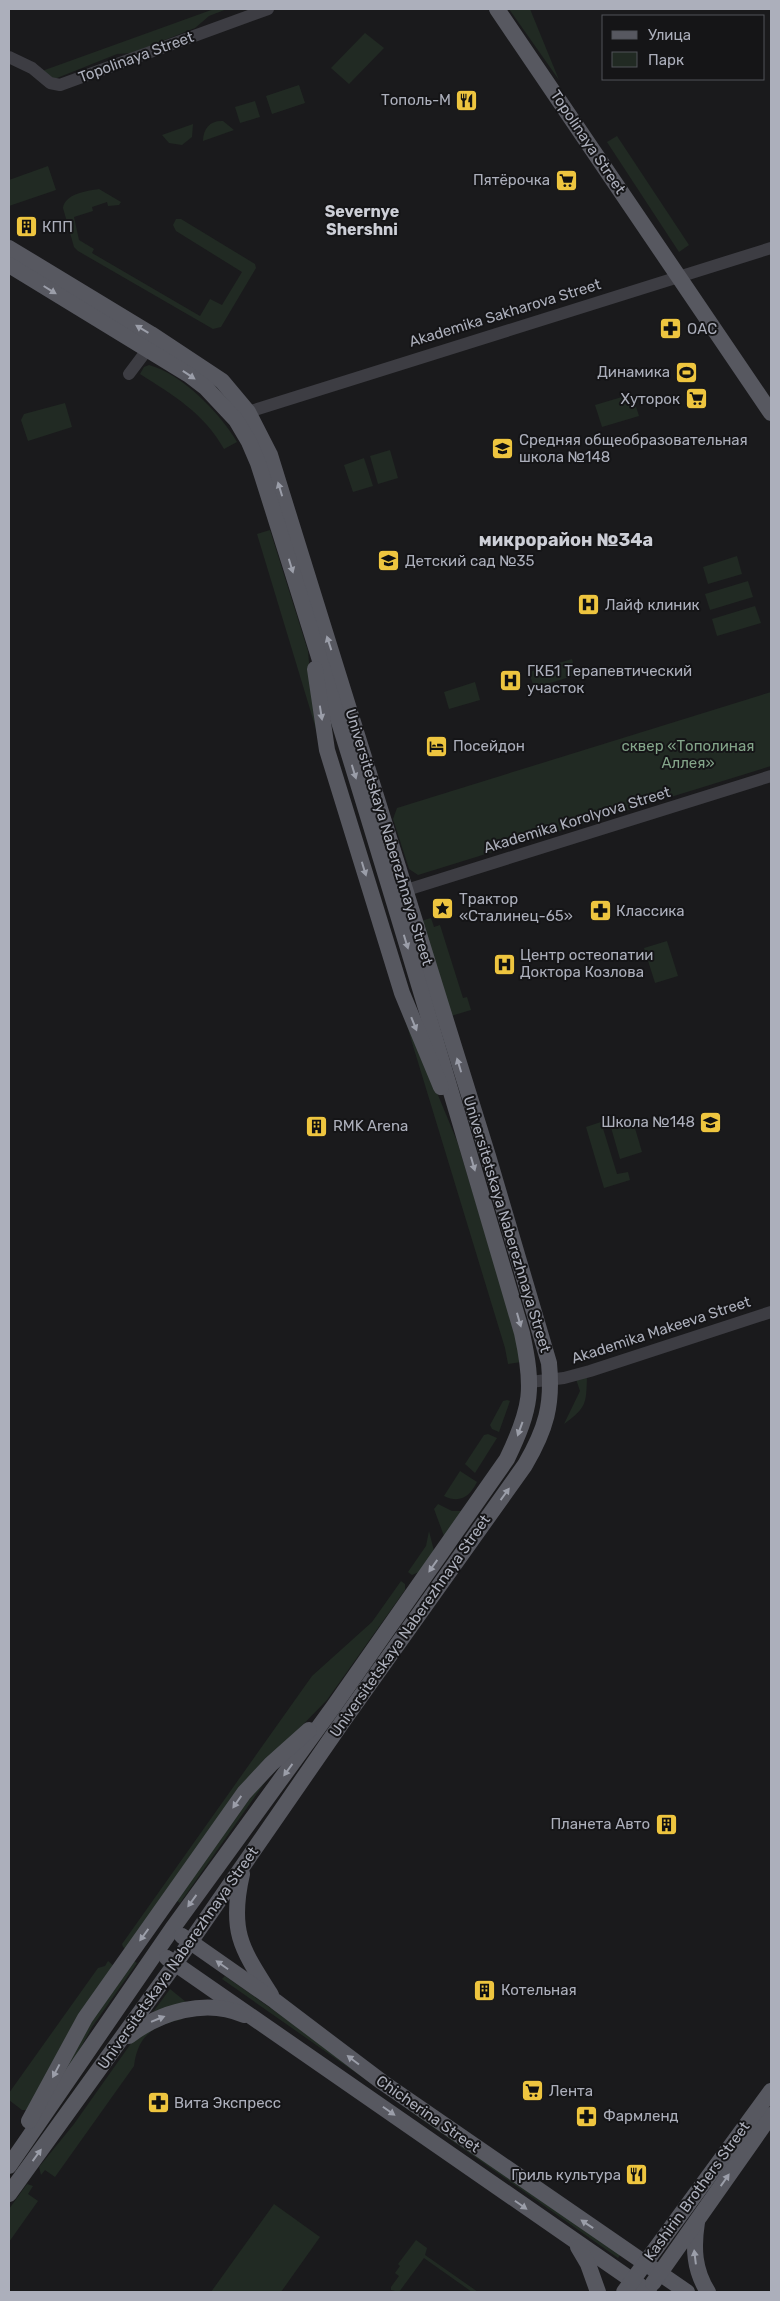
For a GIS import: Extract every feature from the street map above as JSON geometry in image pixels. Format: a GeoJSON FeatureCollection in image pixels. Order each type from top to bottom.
{"type":"FeatureCollection","features":[{"type":"Feature","properties":{"kind":"main road","name":"Topolinaya Street"},"geometry":{"type":"LineString","coordinates":[[497,9],[677,276]]}},
{"type":"Feature","properties":{"kind":"main road","name":"Universitetskaya Naberezhnaya Street"},"geometry":{"type":"LineString","coordinates":[[9,248],[203,367],[222,381],[242,416],[270,455],[399,893],[467,1144],[522,1332],[530,1382],[529,1401],[519,1433],[507,1459],[334,1706],[172,1929],[9,2166]]}},
{"type":"Feature","properties":{"kind":"main road","name":"Universitetskaya Naberezhnaya Street"},"geometry":{"type":"LineString","coordinates":[[9,265],[148,350],[206,388],[242,416],[399,893],[540,1331],[549,1364],[550,1380],[550,1406],[539,1438],[525,1465],[354,1705],[118,2045],[9,2194]]}},
{"type":"Feature","properties":{"kind":"main road"},"geometry":{"type":"LineString","coordinates":[[677,276],[771,413]]}},
{"type":"Feature","properties":{"kind":"main road"},"geometry":{"type":"LineString","coordinates":[[311,630],[327,750],[402,993],[448,1104],[467,1144]]}},
{"type":"Feature","properties":{"kind":"main road"},"geometry":{"type":"LineString","coordinates":[[9,2158],[85,2018],[244,1793],[271,1764],[334,1706]]}},
{"type":"Feature","properties":{"kind":"main road"},"geometry":{"type":"LineString","coordinates":[[243,1866],[236,1903],[239,1939],[252,1965],[275,2001]]}},
{"type":"Feature","properties":{"kind":"main road","name":"Chicherina Street"},"geometry":{"type":"LineString","coordinates":[[172,1929],[275,2001],[382,2082],[687,2292]]}},
{"type":"Feature","properties":{"kind":"main road","name":"Chicherina Street"},"geometry":{"type":"LineString","coordinates":[[157,1951],[263,2023],[576,2243],[628,2287],[647,2292]]}},
{"type":"Feature","properties":{"kind":"main road"},"geometry":{"type":"LineString","coordinates":[[118,2045],[152,2020],[193,2008],[235,2010],[263,2023]]}},
{"type":"Feature","properties":{"kind":"main road","name":"Kashirin Brothers Street"},"geometry":{"type":"LineString","coordinates":[[628,2287],[771,2091]]}},
{"type":"Feature","properties":{"kind":"main road","name":"Kashirin Brothers Street"},"geometry":{"type":"LineString","coordinates":[[647,2292],[771,2115]]}},
{"type":"Feature","properties":{"kind":"main road"},"geometry":{"type":"LineString","coordinates":[[697,2220],[694,2258],[703,2284],[708,2292]]}},
{"type":"Feature","properties":{"kind":"main road"},"geometry":{"type":"LineString","coordinates":[[576,2243],[588,2264],[598,2292]]}},
{"type":"Feature","properties":{"kind":"street","name":"Topolinaya Street"},"geometry":{"type":"LineString","coordinates":[[9,57],[32,68],[50,83],[60,85],[268,9]]}},
{"type":"Feature","properties":{"kind":"street","name":"Akademika Sakharova Street"},"geometry":{"type":"LineString","coordinates":[[242,416],[677,276],[771,248]]}},
{"type":"Feature","properties":{"kind":"street"},"geometry":{"type":"LineString","coordinates":[[130,374],[148,350]]}},
{"type":"Feature","properties":{"kind":"street","name":"Akademika Korolyova Street"},"geometry":{"type":"LineString","coordinates":[[399,893],[771,776]]}},
{"type":"Feature","properties":{"kind":"street","name":"Akademika Makeeva Street"},"geometry":{"type":"LineString","coordinates":[[530,1382],[550,1380],[590,1371],[771,1312]]}},
{"type":"Feature","properties":{"kind":"green space"},"geometry":{"type":"Polygon","coordinates":[[[214,9],[227,9],[209,16],[195,28],[132,53],[117,54],[52,80],[42,71],[214,9]]]}},
{"type":"Feature","properties":{"kind":"green space"},"geometry":{"type":"Polygon","coordinates":[[[509,9],[530,9],[559,80],[509,9]]]}},
{"type":"Feature","properties":{"kind":"green space"},"geometry":{"type":"Polygon","coordinates":[[[365,33],[384,48],[349,84],[331,68],[365,33]]]}},
{"type":"Feature","properties":{"kind":"green space"},"geometry":{"type":"Polygon","coordinates":[[[299,85],[305,103],[272,114],[266,96],[299,85]]]}},
{"type":"Feature","properties":{"kind":"green space"},"geometry":{"type":"Polygon","coordinates":[[[255,101],[260,117],[240,123],[235,107],[255,101]]]}},
{"type":"Feature","properties":{"kind":"green space"},"geometry":{"type":"Polygon","coordinates":[[[223,121],[234,130],[203,141],[204,132],[211,123],[223,121]]]}},
{"type":"Feature","properties":{"kind":"green space"},"geometry":{"type":"Polygon","coordinates":[[[193,124],[192,137],[182,145],[169,143],[162,135],[193,124]]]}},
{"type":"Feature","properties":{"kind":"green space"},"geometry":{"type":"Polygon","coordinates":[[[617,136],[689,245],[679,252],[607,142],[617,136]]]}},
{"type":"Feature","properties":{"kind":"green space"},"geometry":{"type":"Polygon","coordinates":[[[48,166],[56,190],[9,206],[9,180],[48,166]]]}},
{"type":"Feature","properties":{"kind":"green space"},"geometry":{"type":"Polygon","coordinates":[[[99,189],[121,202],[119,205],[108,206],[107,202],[92,207],[93,211],[74,217],[79,240],[94,249],[92,253],[200,316],[210,299],[222,305],[242,272],[176,231],[173,225],[176,219],[181,219],[255,264],[256,268],[221,327],[213,329],[74,247],[63,208],[65,203],[72,196],[99,189]]]}},
{"type":"Feature","properties":{"kind":"green space"},"geometry":{"type":"Polygon","coordinates":[[[149,365],[161,369],[187,385],[211,407],[237,442],[224,449],[207,425],[187,406],[140,374],[144,367],[149,365]]]}},
{"type":"Feature","properties":{"kind":"green space"},"geometry":{"type":"Polygon","coordinates":[[[632,394],[639,416],[602,427],[595,405],[632,394]]]}},
{"type":"Feature","properties":{"kind":"green space"},"geometry":{"type":"Polygon","coordinates":[[[65,403],[72,427],[28,441],[21,420],[24,414],[65,403]]]}},
{"type":"Feature","properties":{"kind":"green space"},"geometry":{"type":"Polygon","coordinates":[[[390,450],[398,478],[378,484],[370,456],[390,450]]]}},
{"type":"Feature","properties":{"kind":"green space"},"geometry":{"type":"Polygon","coordinates":[[[364,458],[373,486],[353,492],[344,465],[364,458]]]}},
{"type":"Feature","properties":{"kind":"green space"},"geometry":{"type":"Polygon","coordinates":[[[270,530],[308,651],[311,685],[326,762],[257,534],[270,530]]]}},
{"type":"Feature","properties":{"kind":"green space"},"geometry":{"type":"Polygon","coordinates":[[[737,556],[742,574],[708,584],[703,567],[737,556]]]}},
{"type":"Feature","properties":{"kind":"green space"},"geometry":{"type":"Polygon","coordinates":[[[748,581],[753,597],[710,610],[705,594],[748,581]]]}},
{"type":"Feature","properties":{"kind":"green space"},"geometry":{"type":"Polygon","coordinates":[[[755,606],[761,623],[717,636],[712,619],[755,606]]]}},
{"type":"Feature","properties":{"kind":"green space"},"geometry":{"type":"Polygon","coordinates":[[[572,659],[576,675],[534,688],[529,672],[572,659]]]}},
{"type":"Feature","properties":{"kind":"green space"},"geometry":{"type":"Polygon","coordinates":[[[475,682],[480,700],[449,709],[444,692],[475,682]]]}},
{"type":"Feature","properties":{"kind":"green space","name":"сквер «Тополиная Аллея»"},"geometry":{"type":"Polygon","coordinates":[[[771,692],[771,766],[418,875],[409,869],[393,819],[397,808],[771,692]]]}},
{"type":"Feature","properties":{"kind":"green space"},"geometry":{"type":"Polygon","coordinates":[[[431,918],[434,927],[440,925],[463,998],[467,997],[471,1010],[451,1016],[421,921],[431,918]]]}},
{"type":"Feature","properties":{"kind":"green space"},"geometry":{"type":"Polygon","coordinates":[[[667,941],[678,976],[655,983],[644,948],[667,941]]]}},
{"type":"Feature","properties":{"kind":"green space"},"geometry":{"type":"Polygon","coordinates":[[[400,1003],[457,1141],[517,1339],[521,1362],[508,1364],[505,1348],[400,1003]]]}},
{"type":"Feature","properties":{"kind":"green space"},"geometry":{"type":"Polygon","coordinates":[[[632,1118],[642,1152],[620,1159],[610,1124],[632,1118]]]}},
{"type":"Feature","properties":{"kind":"green space"},"geometry":{"type":"Polygon","coordinates":[[[601,1122],[617,1174],[628,1172],[630,1180],[604,1188],[586,1127],[601,1122]]]}},
{"type":"Feature","properties":{"kind":"green space"},"geometry":{"type":"Polygon","coordinates":[[[587,1377],[584,1404],[564,1424],[580,1391],[576,1379],[587,1377]]]}},
{"type":"Feature","properties":{"kind":"green space"},"geometry":{"type":"Polygon","coordinates":[[[503,1401],[510,1401],[499,1432],[492,1429],[490,1425],[503,1401]]]}},
{"type":"Feature","properties":{"kind":"green space"},"geometry":{"type":"Polygon","coordinates":[[[488,1434],[497,1438],[475,1473],[465,1464],[484,1435],[488,1434]]]}},
{"type":"Feature","properties":{"kind":"green space"},"geometry":{"type":"Polygon","coordinates":[[[460,1471],[477,1482],[474,1487],[468,1495],[460,1499],[444,1496],[460,1471]]]}},
{"type":"Feature","properties":{"kind":"green space"},"geometry":{"type":"Polygon","coordinates":[[[438,1504],[452,1511],[462,1511],[444,1536],[434,1509],[438,1504]]]}},
{"type":"Feature","properties":{"kind":"green space"},"geometry":{"type":"Polygon","coordinates":[[[429,1531],[434,1551],[419,1572],[412,1575],[408,1572],[426,1546],[429,1531]]]}},
{"type":"Feature","properties":{"kind":"green space"},"geometry":{"type":"Polygon","coordinates":[[[401,1581],[405,1584],[405,1590],[327,1700],[281,1747],[127,1950],[123,1947],[122,1944],[312,1676],[372,1622],[401,1581]]]}},
{"type":"Feature","properties":{"kind":"green space"},"geometry":{"type":"Polygon","coordinates":[[[275,1768],[180,1903],[174,1899],[248,1795],[275,1768]]]}},
{"type":"Feature","properties":{"kind":"green space"},"geometry":{"type":"Polygon","coordinates":[[[132,1960],[137,1963],[92,2027],[74,2060],[46,2100],[88,2022],[132,1960]]]}},
{"type":"Feature","properties":{"kind":"green space"},"geometry":{"type":"Polygon","coordinates":[[[108,1961],[115,1967],[27,2110],[22,2110],[9,2100],[9,2093],[98,1968],[105,1966],[108,1961]]]}},
{"type":"Feature","properties":{"kind":"green space"},"geometry":{"type":"Polygon","coordinates":[[[225,1976],[391,2093],[389,2096],[222,1979],[225,1976]]]}},
{"type":"Feature","properties":{"kind":"green space"},"geometry":{"type":"Polygon","coordinates":[[[170,1989],[186,2002],[153,2012],[170,1989]]]}},
{"type":"Feature","properties":{"kind":"green space"},"geometry":{"type":"Polygon","coordinates":[[[180,2018],[183,2019],[164,2025],[149,2033],[139,2046],[134,2066],[55,2177],[45,2170],[41,2175],[39,2167],[74,2124],[132,2042],[152,2028],[180,2018]]]}},
{"type":"Feature","properties":{"kind":"green space"},"geometry":{"type":"Polygon","coordinates":[[[400,2099],[621,2254],[618,2258],[397,2102],[400,2099]]]}},
{"type":"Feature","properties":{"kind":"green space"},"geometry":{"type":"Polygon","coordinates":[[[27,2184],[33,2186],[28,2194],[38,2201],[9,2242],[9,2209],[27,2184]]]}},
{"type":"Feature","properties":{"kind":"green space"},"geometry":{"type":"Polygon","coordinates":[[[274,2204],[320,2237],[281,2292],[211,2292],[274,2204]]]}},
{"type":"Feature","properties":{"kind":"green space"},"geometry":{"type":"Polygon","coordinates":[[[416,2240],[427,2248],[425,2255],[478,2292],[472,2292],[424,2258],[399,2292],[391,2290],[399,2276],[395,2273],[400,2266],[398,2264],[416,2240]]]}},
{"type":"Feature","properties":{"kind":"place","name":"Тополь-М"},"geometry":{"type":"Point","coordinates":[467,100]}},
{"type":"Feature","properties":{"kind":"place","name":"Пятёрочка"},"geometry":{"type":"Point","coordinates":[566,180]}},
{"type":"Feature","properties":{"kind":"place","name":"КПП"},"geometry":{"type":"Point","coordinates":[26,227]}},
{"type":"Feature","properties":{"kind":"place","name":"ОАС"},"geometry":{"type":"Point","coordinates":[671,329]}},
{"type":"Feature","properties":{"kind":"place","name":"Динамика"},"geometry":{"type":"Point","coordinates":[686,372]}},
{"type":"Feature","properties":{"kind":"place","name":"Хуторок"},"geometry":{"type":"Point","coordinates":[696,399]}},
{"type":"Feature","properties":{"kind":"place","name":"Средняя общеобразовательная школа №148"},"geometry":{"type":"Point","coordinates":[503,449]}},
{"type":"Feature","properties":{"kind":"place","name":"Детский сад №35"},"geometry":{"type":"Point","coordinates":[389,561]}},
{"type":"Feature","properties":{"kind":"place","name":"Лайф клиник"},"geometry":{"type":"Point","coordinates":[589,605]}},
{"type":"Feature","properties":{"kind":"place","name":"ГКБ1 Терапевтический участок"},"geometry":{"type":"Point","coordinates":[511,680]}},
{"type":"Feature","properties":{"kind":"place","name":"Посейдон"},"geometry":{"type":"Point","coordinates":[437,746]}},
{"type":"Feature","properties":{"kind":"place","name":"Трактор «Сталинец-65»"},"geometry":{"type":"Point","coordinates":[443,908]}},
{"type":"Feature","properties":{"kind":"place","name":"Классика"},"geometry":{"type":"Point","coordinates":[600,911]}},
{"type":"Feature","properties":{"kind":"place","name":"Центр остеопатии Доктора Козлова"},"geometry":{"type":"Point","coordinates":[504,964]}},
{"type":"Feature","properties":{"kind":"place","name":"Школа №148"},"geometry":{"type":"Point","coordinates":[711,1122]}},
{"type":"Feature","properties":{"kind":"place","name":"RMK Arena"},"geometry":{"type":"Point","coordinates":[317,1126]}},
{"type":"Feature","properties":{"kind":"place","name":"Планета Авто"},"geometry":{"type":"Point","coordinates":[666,1824]}},
{"type":"Feature","properties":{"kind":"place","name":"Котельная"},"geometry":{"type":"Point","coordinates":[485,1990]}},
{"type":"Feature","properties":{"kind":"place","name":"Лента"},"geometry":{"type":"Point","coordinates":[533,2091]}},
{"type":"Feature","properties":{"kind":"place","name":"Вита Экспресс"},"geometry":{"type":"Point","coordinates":[158,2103]}},
{"type":"Feature","properties":{"kind":"place","name":"Фармленд"},"geometry":{"type":"Point","coordinates":[587,2116]}},
{"type":"Feature","properties":{"kind":"place","name":"Гриль культура"},"geometry":{"type":"Point","coordinates":[637,2175]}},
{"type":"Feature","properties":{"kind":"district","name":"Severnye Shershni"},"geometry":{"type":"Point","coordinates":[362,220]}},
{"type":"Feature","properties":{"kind":"district","name":"микрорайон №34а"},"geometry":{"type":"Point","coordinates":[566,540]}}]}
